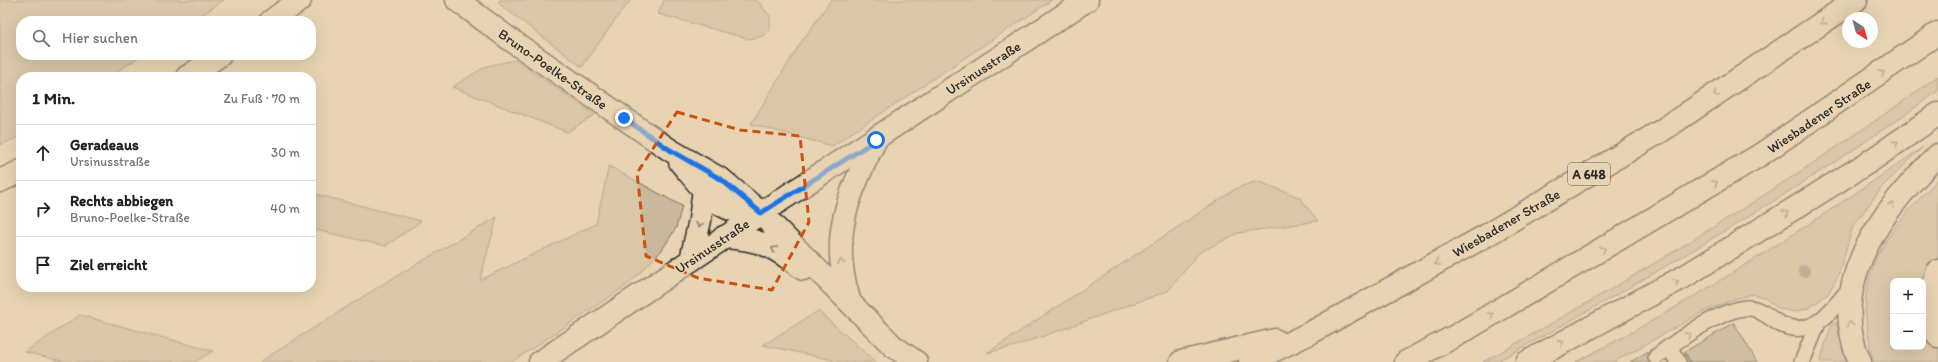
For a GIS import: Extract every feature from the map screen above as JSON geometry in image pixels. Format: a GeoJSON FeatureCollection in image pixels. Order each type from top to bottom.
{"type":"FeatureCollection","features":[{"type":"Feature","properties":{"kind":"main road"},"geometry":{"type":"LineString","coordinates":[[278,16],[300,0]]}},
{"type":"Feature","properties":{"kind":"main road","name":"Bruno-Poelke-Straße"},"geometry":{"type":"LineString","coordinates":[[457,0],[508,38],[670,150],[722,180],[761,213]]}},
{"type":"Feature","properties":{"kind":"main road","name":"Ursinusstraße"},"geometry":{"type":"LineString","coordinates":[[540,362],[724,237],[876,140],[1087,0]]}},
{"type":"Feature","properties":{"kind":"main road","name":"Wiesbadener Straße"},"geometry":{"type":"LineString","coordinates":[[1312,332],[1487,235],[1661,131],[1856,0]]}},
{"type":"Feature","properties":{"kind":"main road","name":"Wiesbadener Straße"},"geometry":{"type":"LineString","coordinates":[[1406,362],[1464,331],[1760,155],[1938,33]]}},
{"type":"Feature","properties":{"kind":"main road"},"geometry":{"type":"LineString","coordinates":[[195,72],[213,60]]}},
{"type":"Feature","properties":{"kind":"main road"},"geometry":{"type":"LineString","coordinates":[[1527,362],[1688,275],[1869,162],[1938,114]]}},
{"type":"Feature","properties":{"kind":"main road"},"geometry":{"type":"LineString","coordinates":[[849,300],[842,279],[840,248],[842,224],[850,194],[876,140]]}},
{"type":"Feature","properties":{"kind":"main road","name":"Bruno-Poelke-Straße"},"geometry":{"type":"LineString","coordinates":[[670,150],[712,198],[732,210],[761,213]]}},
{"type":"Feature","properties":{"kind":"main road"},"geometry":{"type":"LineString","coordinates":[[1860,362],[1854,350],[1849,314],[1852,288],[1862,255],[1882,219],[1905,189],[1938,155]]}},
{"type":"Feature","properties":{"kind":"main road"},"geometry":{"type":"LineString","coordinates":[[0,181],[16,173]]}},
{"type":"Feature","properties":{"kind":"main road"},"geometry":{"type":"LineString","coordinates":[[691,260],[700,220],[704,190]]}},
{"type":"Feature","properties":{"kind":"main road"},"geometry":{"type":"LineString","coordinates":[[761,213],[893,346],[916,362]]}},
{"type":"Feature","properties":{"kind":"main road"},"geometry":{"type":"LineString","coordinates":[[724,237],[748,238],[763,243],[777,251],[790,259],[871,324]]}},
{"type":"Feature","properties":{"kind":"main road"},"geometry":{"type":"LineString","coordinates":[[1938,271],[1930,294],[1933,325],[1938,336]]}},
{"type":"Feature","properties":{"kind":"main road"},"geometry":{"type":"LineString","coordinates":[[1181,362],[1312,332]]}},
{"type":"Feature","properties":{"kind":"main road","name":"A 648"},"geometry":{"type":"LineString","coordinates":[[1250,362],[1312,332]]}},
{"type":"Feature","properties":{"kind":"lane"},"geometry":{"type":"LineString","coordinates":[[1656,357],[1704,325],[1735,309],[1752,308],[1780,324],[1798,330],[1808,328],[1818,323],[1852,288]]}},
{"type":"Feature","properties":{"kind":"lane"},"geometry":{"type":"LineString","coordinates":[[1802,362],[1818,323]]}},
{"type":"Feature","properties":{"kind":"lane"},"geometry":{"type":"LineString","coordinates":[[1669,347],[1678,362]]}},
{"type":"Feature","properties":{"kind":"highlighted area"},"geometry":{"type":"Polygon","coordinates":[[[677,112],[740,130],[800,136],[809,222],[772,290],[698,278],[646,256],[637,173],[677,112]]]}},
{"type":"Feature","properties":{"kind":"shaded area"},"geometry":{"type":"Polygon","coordinates":[[[0,0],[224,0],[200,16],[16,16],[16,60],[134,60],[116,72],[16,72],[16,138],[0,145],[0,0]]]}},
{"type":"Feature","properties":{"kind":"shaded area"},"geometry":{"type":"Polygon","coordinates":[[[500,0],[631,0],[582,67],[498,3],[500,0]]]}},
{"type":"Feature","properties":{"kind":"shaded area"},"geometry":{"type":"Polygon","coordinates":[[[664,0],[757,0],[770,16],[770,29],[763,36],[749,39],[658,14],[664,0]]]}},
{"type":"Feature","properties":{"kind":"shaded area"},"geometry":{"type":"Polygon","coordinates":[[[831,0],[1052,0],[832,146],[751,124],[800,44],[831,0]]]}},
{"type":"Feature","properties":{"kind":"shaded area"},"geometry":{"type":"Polygon","coordinates":[[[515,60],[595,115],[567,132],[452,87],[487,66],[515,60]]]}},
{"type":"Feature","properties":{"kind":"shaded area"},"geometry":{"type":"Polygon","coordinates":[[[1938,76],[1938,91],[1885,128],[1777,199],[1667,266],[1555,330],[1498,361],[1483,362],[1600,296],[1715,226],[1828,153],[1938,76]]]}},
{"type":"Feature","properties":{"kind":"shaded area"},"geometry":{"type":"Polygon","coordinates":[[[1923,147],[1882,187],[1853,226],[1838,276],[1828,294],[1809,308],[1795,312],[1779,309],[1765,298],[1753,294],[1731,300],[1701,313],[1614,362],[1576,362],[1666,313],[1753,260],[1796,233],[1923,147]]]}},
{"type":"Feature","properties":{"kind":"shaded area"},"geometry":{"type":"Polygon","coordinates":[[[609,166],[682,206],[676,228],[662,250],[629,284],[512,362],[260,362],[383,284],[497,217],[480,280],[596,224],[609,166]]]}},
{"type":"Feature","properties":{"kind":"shaded area"},"geometry":{"type":"Polygon","coordinates":[[[1938,179],[1938,362],[1874,362],[1868,332],[1866,308],[1867,286],[1873,266],[1882,247],[1907,213],[1938,179]]]}},
{"type":"Feature","properties":{"kind":"shaded area"},"geometry":{"type":"Polygon","coordinates":[[[1257,181],[1299,197],[1318,221],[1238,233],[1199,253],[1168,291],[1019,345],[987,353],[1237,188],[1257,181]]]}},
{"type":"Feature","properties":{"kind":"shaded area"},"geometry":{"type":"Polygon","coordinates":[[[316,194],[421,221],[386,246],[316,230],[316,194]]]}},
{"type":"Feature","properties":{"kind":"shaded area"},"geometry":{"type":"Polygon","coordinates":[[[818,311],[876,362],[832,362],[833,360],[763,345],[818,311]]]}},
{"type":"Feature","properties":{"kind":"shaded area"},"geometry":{"type":"Polygon","coordinates":[[[80,315],[213,351],[195,362],[66,362],[25,352],[80,315]]]}},
{"type":"Feature","properties":{"kind":"shaded area"},"geometry":{"type":"Polygon","coordinates":[[[1836,322],[1846,362],[1820,362],[1830,329],[1836,322]]]}},
{"type":"Feature","properties":{"kind":"building"},"geometry":{"type":"Polygon","coordinates":[[[1734,323],[1757,362],[1690,362],[1684,352],[1734,323]]]}},
{"type":"Feature","properties":{"kind":"building"},"geometry":{"type":"Polygon","coordinates":[[[1652,349],[1659,362],[1630,362],[1652,349]]]}},
{"type":"Feature","properties":{"kind":"building"},"geometry":{"type":"Polygon","coordinates":[[[1685,352],[1690,362],[1666,362],[1685,352]]]}},
{"type":"Feature","properties":{"kind":"route"},"geometry":{"type":"LineString","coordinates":[[624,118],[670,150],[722,180],[761,213],[876,140]]}}]}
